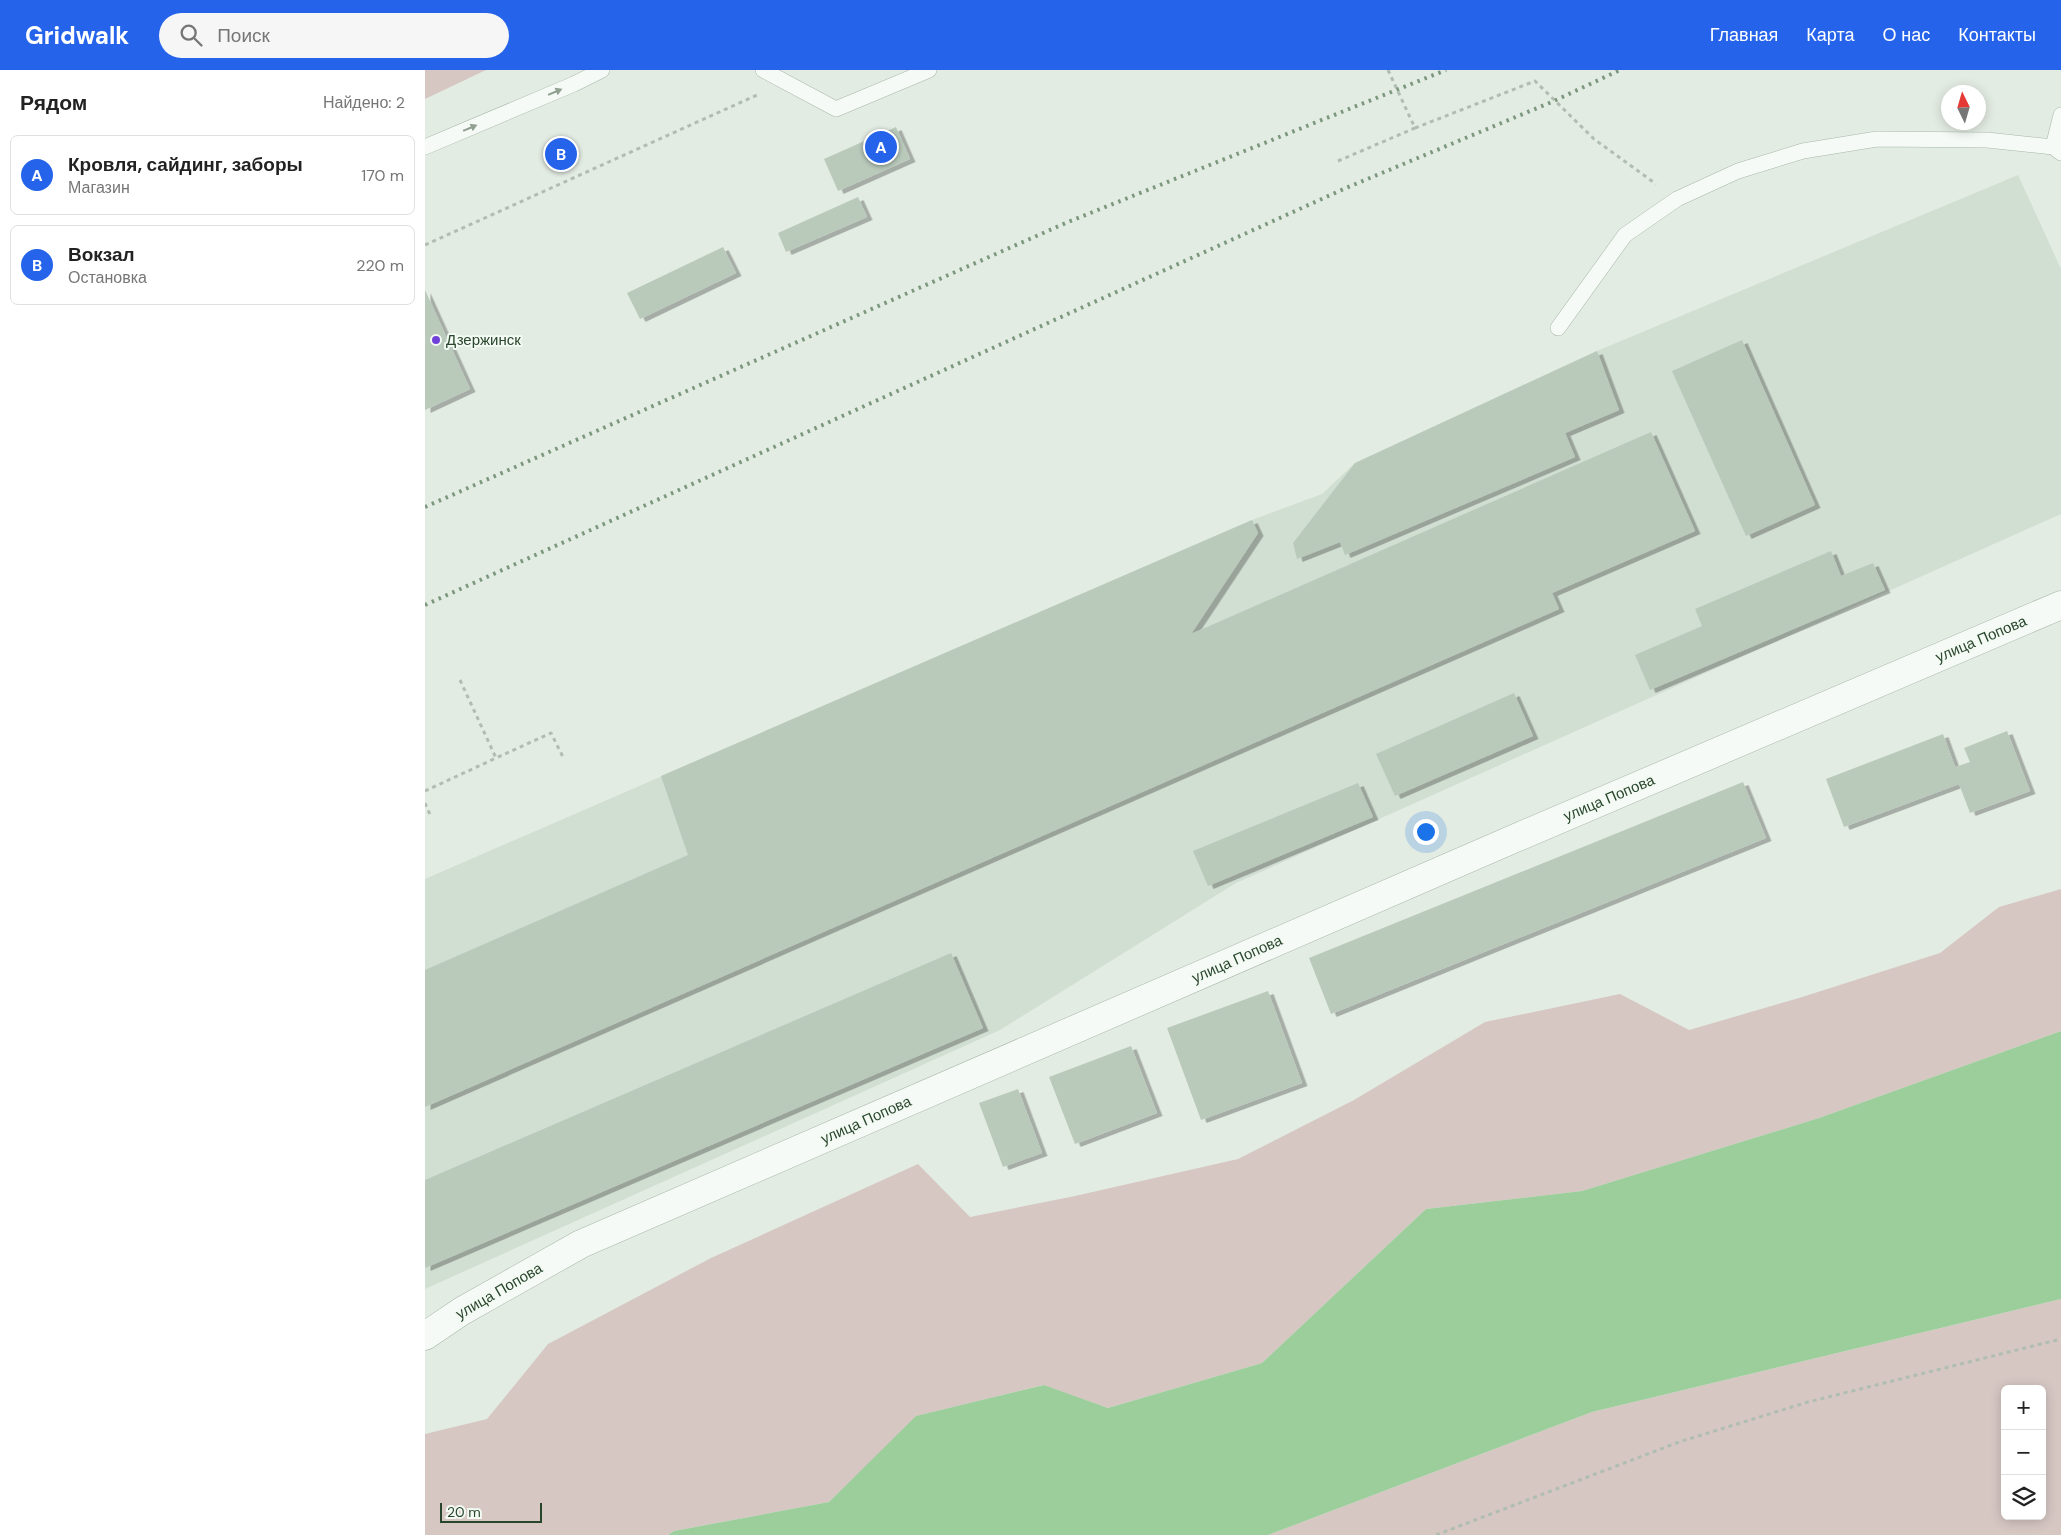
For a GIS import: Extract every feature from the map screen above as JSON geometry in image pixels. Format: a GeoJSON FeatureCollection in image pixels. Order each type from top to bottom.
{"type":"FeatureCollection","features":[{"type":"Feature","properties":{"kind":"street","name":"улица Попова"},"geometry":{"type":"LineString","coordinates":[[425,1336],[462,1311],[581,1244],[1511,840],[2061,605]]}},
{"type":"Feature","properties":{"kind":"lane"},"geometry":{"type":"LineString","coordinates":[[574,84],[581,70]]}},
{"type":"Feature","properties":{"kind":"lane"},"geometry":{"type":"LineString","coordinates":[[574,84],[586,70]]}},
{"type":"Feature","properties":{"kind":"lane"},"geometry":{"type":"LineString","coordinates":[[425,147],[574,84],[602,70]]}},
{"type":"Feature","properties":{"kind":"lane"},"geometry":{"type":"LineString","coordinates":[[763,70],[836,109],[929,70]]}},
{"type":"Feature","properties":{"kind":"lane"},"geometry":{"type":"LineString","coordinates":[[1558,328],[1625,235],[1677,199],[1738,171],[1803,151],[1877,139],[1987,140],[2057,150],[2061,115]]}},
{"type":"Feature","properties":{"kind":"path"},"geometry":{"type":"LineString","coordinates":[[1388,70],[1415,128]]}},
{"type":"Feature","properties":{"kind":"path"},"geometry":{"type":"LineString","coordinates":[[1338,161],[1415,128],[1535,81],[1594,139],[1677,199]]}},
{"type":"Feature","properties":{"kind":"path"},"geometry":{"type":"LineString","coordinates":[[425,245],[786,82]]}},
{"type":"Feature","properties":{"kind":"path"},"geometry":{"type":"LineString","coordinates":[[461,680],[496,758]]}},
{"type":"Feature","properties":{"kind":"path"},"geometry":{"type":"LineString","coordinates":[[425,791],[551,733],[563,757]]}},
{"type":"Feature","properties":{"kind":"path"},"geometry":{"type":"LineString","coordinates":[[425,803],[431,817]]}},
{"type":"Feature","properties":{"kind":"path"},"geometry":{"type":"LineString","coordinates":[[1436,1535],[1679,1442],[1808,1402],[2061,1339]]}},
{"type":"Feature","properties":{"kind":"shaded area"},"geometry":{"type":"Polygon","coordinates":[[[425,70],[486,70],[425,99],[425,70]]]}},
{"type":"Feature","properties":{"kind":"shaded area"},"geometry":{"type":"Polygon","coordinates":[[[2018,175],[2061,269],[2061,514],[1236,883],[1000,1030],[425,1289],[425,879],[1252,520],[1322,494],[1355,463],[1597,351],[2018,175]]]}},
{"type":"Feature","properties":{"kind":"shaded area"},"geometry":{"type":"Polygon","coordinates":[[[2061,889],[2061,1031],[1819,1118],[1582,1191],[1426,1209],[1262,1363],[1108,1408],[1043,1385],[917,1416],[829,1502],[674,1531],[668,1535],[425,1535],[425,1434],[487,1419],[548,1344],[711,1258],[918,1164],[970,1217],[1075,1196],[1238,1159],[1354,1100],[1485,1022],[1620,994],[1689,1030],[1799,998],[1940,953],[1999,907],[2061,889]]]}},
{"type":"Feature","properties":{"kind":"shaded area"},"geometry":{"type":"Polygon","coordinates":[[[2061,1031],[2061,1299],[1592,1412],[1268,1535],[668,1535],[674,1531],[829,1502],[916,1416],[1044,1385],[1108,1408],[1262,1363],[1426,1209],[1582,1191],[1819,1118],[2061,1031]]]}},
{"type":"Feature","properties":{"kind":"shaded area"},"geometry":{"type":"Polygon","coordinates":[[[2061,1299],[2061,1535],[1268,1535],[1592,1412],[2061,1299]]]}},
{"type":"Feature","properties":{"kind":"building"},"geometry":{"type":"Polygon","coordinates":[[[896,127],[910,159],[838,191],[824,159],[896,127]]]}},
{"type":"Feature","properties":{"kind":"building"},"geometry":{"type":"Polygon","coordinates":[[[858,197],[867,217],[786,252],[778,233],[858,197]]]}},
{"type":"Feature","properties":{"kind":"building"},"geometry":{"type":"Polygon","coordinates":[[[723,247],[736,273],[640,319],[627,293],[723,247]]]}},
{"type":"Feature","properties":{"kind":"building","name":"Дзержинск"},"geometry":{"type":"Polygon","coordinates":[[[425,290],[470,389],[425,410],[425,290]]]}},
{"type":"Feature","properties":{"kind":"building"},"geometry":{"type":"Polygon","coordinates":[[[1742,340],[1815,505],[1746,536],[1672,371],[1742,340]]]}},
{"type":"Feature","properties":{"kind":"building"},"geometry":{"type":"Polygon","coordinates":[[[1597,351],[1619,410],[1565,433],[1575,457],[1345,555],[1340,542],[1297,559],[1293,543],[1355,463],[1597,351]]]}},
{"type":"Feature","properties":{"kind":"building"},"geometry":{"type":"Polygon","coordinates":[[[1651,432],[1695,531],[1552,593],[1559,609],[425,1107],[425,970],[688,855],[661,776],[1252,520],[1258,533],[1191,634],[1651,432]]]}},
{"type":"Feature","properties":{"kind":"building"},"geometry":{"type":"Polygon","coordinates":[[[1831,551],[1841,576],[1873,563],[1885,590],[1650,690],[1635,655],[1702,626],[1695,609],[1831,551]]]}},
{"type":"Feature","properties":{"kind":"building"},"geometry":{"type":"Polygon","coordinates":[[[1514,693],[1533,736],[1395,796],[1376,754],[1514,693]]]}},
{"type":"Feature","properties":{"kind":"building"},"geometry":{"type":"Polygon","coordinates":[[[2007,731],[2030,791],[1970,813],[1959,784],[1844,827],[1826,779],[1943,734],[1955,767],[1970,762],[1964,748],[2007,731]]]}},
{"type":"Feature","properties":{"kind":"building"},"geometry":{"type":"Polygon","coordinates":[[[1743,782],[1766,838],[1331,1014],[1309,958],[1743,782]]]}},
{"type":"Feature","properties":{"kind":"building"},"geometry":{"type":"Polygon","coordinates":[[[1358,783],[1373,817],[1208,886],[1193,851],[1358,783]]]}},
{"type":"Feature","properties":{"kind":"building"},"geometry":{"type":"Polygon","coordinates":[[[951,953],[983,1028],[425,1268],[425,1180],[951,953]]]}},
{"type":"Feature","properties":{"kind":"building"},"geometry":{"type":"Polygon","coordinates":[[[1268,991],[1302,1083],[1201,1120],[1167,1028],[1268,991]]]}},
{"type":"Feature","properties":{"kind":"building"},"geometry":{"type":"Polygon","coordinates":[[[1131,1046],[1157,1113],[1075,1144],[1049,1077],[1131,1046]]]}},
{"type":"Feature","properties":{"kind":"building"},"geometry":{"type":"Polygon","coordinates":[[[1018,1089],[1042,1153],[1003,1167],[979,1103],[1018,1089]]]}},
{"type":"Feature","properties":{"kind":"railway"},"geometry":{"type":"LineString","coordinates":[[425,507],[1068,222],[1446,70]]}},
{"type":"Feature","properties":{"kind":"railway"},"geometry":{"type":"LineString","coordinates":[[425,605],[1346,188],[1554,101],[1620,70]]}},
{"type":"Feature","properties":{"kind":"place","name":"Кровля, сайдинг, заборы"},"geometry":{"type":"Point","coordinates":[881,147]}},
{"type":"Feature","properties":{"kind":"place","name":"Вокзал"},"geometry":{"type":"Point","coordinates":[561,154]}},
{"type":"Feature","properties":{"kind":"place","name":"Дзержинск"},"geometry":{"type":"Point","coordinates":[436,340]}}]}
